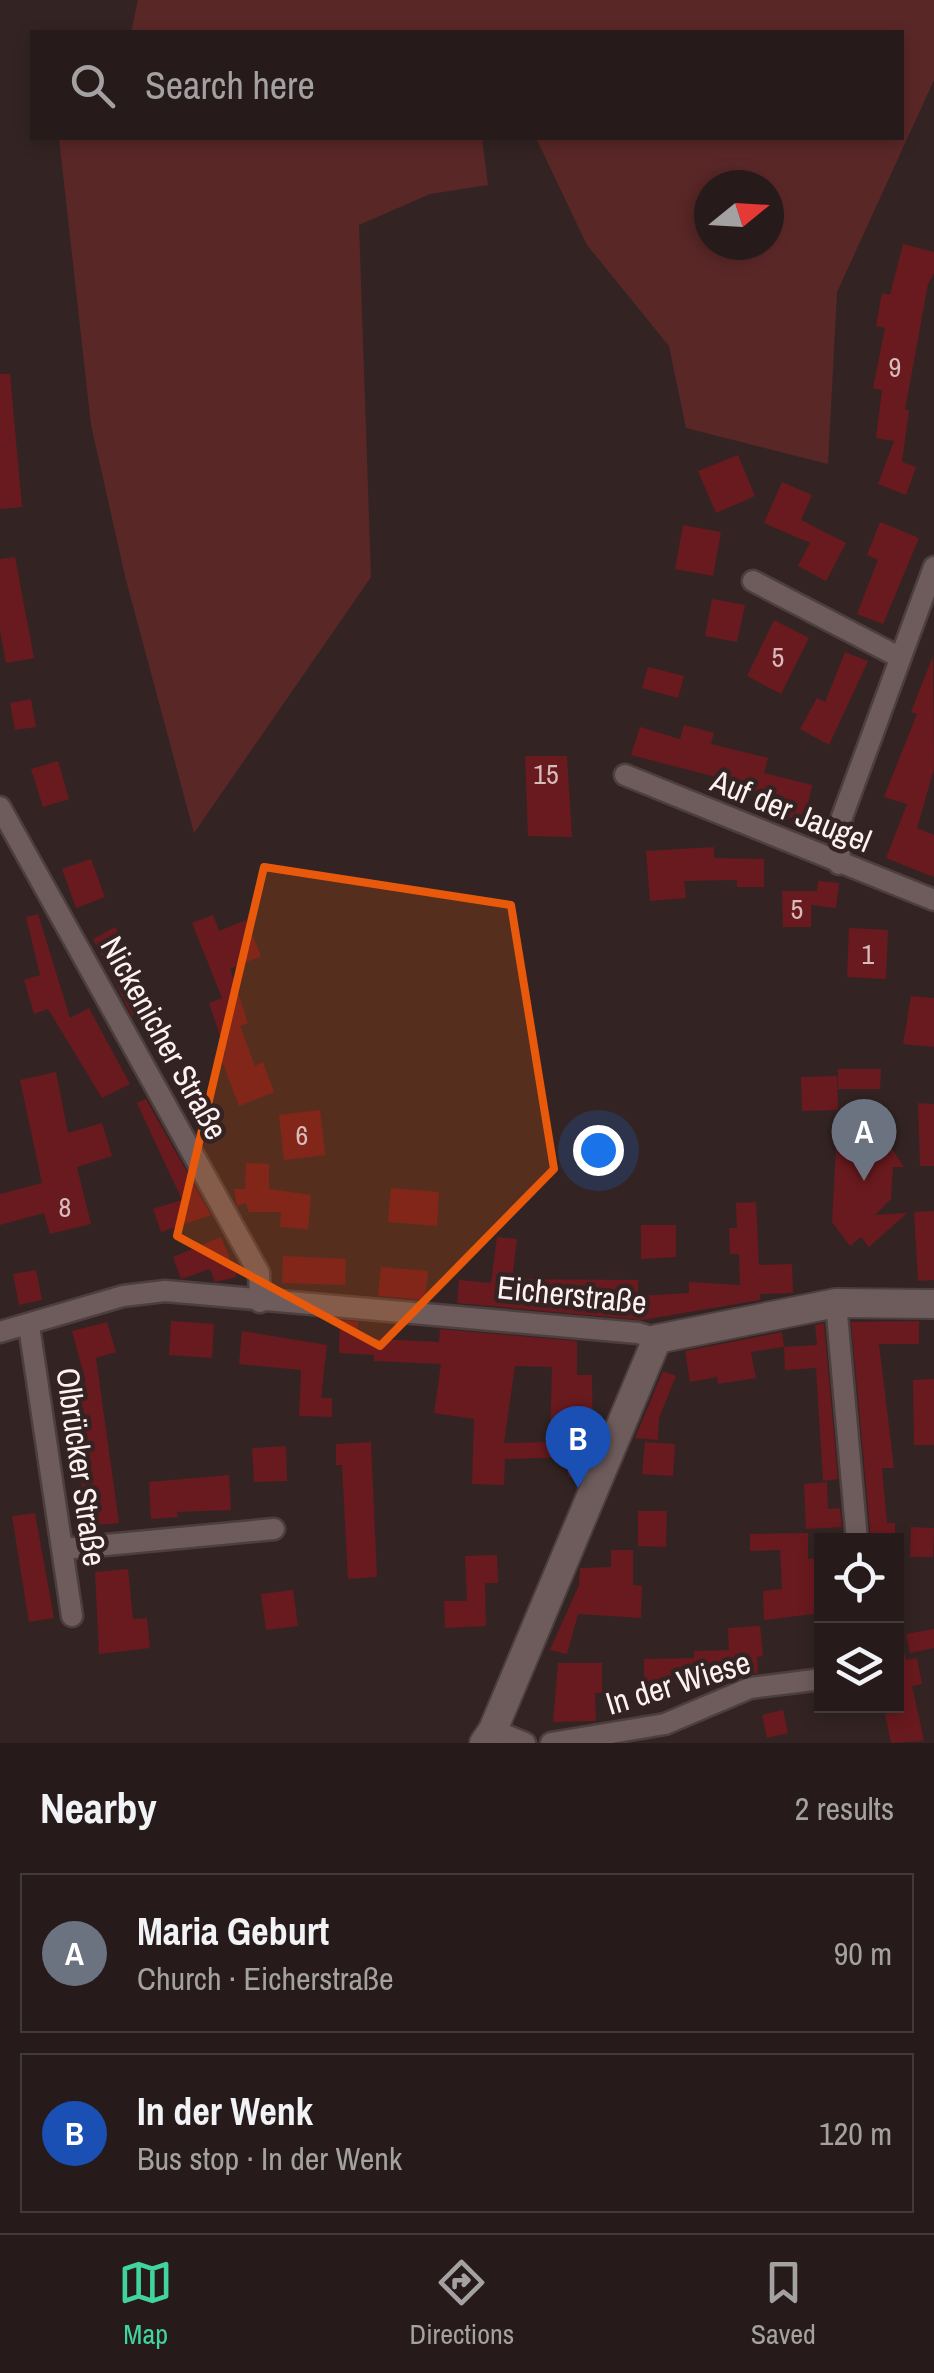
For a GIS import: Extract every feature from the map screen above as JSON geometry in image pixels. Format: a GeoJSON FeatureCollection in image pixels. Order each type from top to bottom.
{"type":"FeatureCollection","features":[{"type":"Feature","properties":{"kind":"street"},"geometry":{"type":"LineString","coordinates":[[840,864],[842,817],[934,567]]}},
{"type":"Feature","properties":{"kind":"street"},"geometry":{"type":"LineString","coordinates":[[753,581],[899,657]]}},
{"type":"Feature","properties":{"kind":"street","name":"Auf der Jaugel"},"geometry":{"type":"LineString","coordinates":[[625,775],[934,900]]}},
{"type":"Feature","properties":{"kind":"street","name":"Nickenicher Straße"},"geometry":{"type":"LineString","coordinates":[[0,807],[259,1273],[260,1302]]}},
{"type":"Feature","properties":{"kind":"street","name":"Eicherstraße"},"geometry":{"type":"LineString","coordinates":[[0,1332],[123,1296],[165,1291],[638,1333],[657,1340],[836,1303],[934,1304]]}},
{"type":"Feature","properties":{"kind":"street"},"geometry":{"type":"LineString","coordinates":[[836,1303],[856,1533]]}},
{"type":"Feature","properties":{"kind":"street","name":"Olbrücker Straße"},"geometry":{"type":"LineString","coordinates":[[30,1326],[72,1616]]}},
{"type":"Feature","properties":{"kind":"street"},"geometry":{"type":"LineString","coordinates":[[525,1743],[488,1737],[657,1340]]}},
{"type":"Feature","properties":{"kind":"street"},"geometry":{"type":"LineString","coordinates":[[64,1549],[274,1529]]}},
{"type":"Feature","properties":{"kind":"street","name":"In der Wiese"},"geometry":{"type":"LineString","coordinates":[[551,1743],[665,1724],[750,1688],[814,1680]]}},
{"type":"Feature","properties":{"kind":"highlighted area"},"geometry":{"type":"Polygon","coordinates":[[[264,867],[511,905],[554,1169],[380,1346],[177,1236],[264,867]]]}},
{"type":"Feature","properties":{"kind":"shaded area"},"geometry":{"type":"Polygon","coordinates":[[[138,0],[934,0],[934,80],[837,292],[828,464],[686,428],[669,346],[587,245],[537,140],[904,140],[904,30],[131,30],[138,0]]]}},
{"type":"Feature","properties":{"kind":"shaded area"},"geometry":{"type":"Polygon","coordinates":[[[59,140],[482,140],[488,185],[430,194],[359,225],[371,577],[194,833],[126,580],[91,425],[59,140]]]}},
{"type":"Feature","properties":{"kind":"building"},"geometry":{"type":"Polygon","coordinates":[[[903,244],[934,252],[934,273],[928,284],[905,410],[909,410],[902,462],[916,467],[906,495],[878,484],[894,441],[876,438],[882,390],[873,388],[885,328],[876,326],[882,293],[890,295],[903,244]]]}},
{"type":"Feature","properties":{"kind":"building"},"geometry":{"type":"Polygon","coordinates":[[[0,374],[10,374],[22,507],[0,509],[0,374]]]}},
{"type":"Feature","properties":{"kind":"building"},"geometry":{"type":"Polygon","coordinates":[[[738,455],[755,496],[716,513],[698,471],[738,455]]]}},
{"type":"Feature","properties":{"kind":"building"},"geometry":{"type":"Polygon","coordinates":[[[782,482],[812,495],[801,520],[846,543],[826,581],[798,566],[810,543],[764,523],[782,482]]]}},
{"type":"Feature","properties":{"kind":"building"},"geometry":{"type":"Polygon","coordinates":[[[880,522],[919,538],[883,624],[857,614],[878,560],[867,555],[880,522]]]}},
{"type":"Feature","properties":{"kind":"building"},"geometry":{"type":"Polygon","coordinates":[[[683,525],[721,532],[713,576],[675,569],[683,525]]]}},
{"type":"Feature","properties":{"kind":"building"},"geometry":{"type":"Polygon","coordinates":[[[15,557],[34,658],[6,663],[0,630],[0,559],[15,557]]]}},
{"type":"Feature","properties":{"kind":"building"},"geometry":{"type":"Polygon","coordinates":[[[712,599],[745,605],[737,642],[705,636],[712,599]]]}},
{"type":"Feature","properties":{"kind":"building"},"geometry":{"type":"Polygon","coordinates":[[[774,620],[809,638],[781,694],[747,676],[774,620]]]}},
{"type":"Feature","properties":{"kind":"building"},"geometry":{"type":"Polygon","coordinates":[[[845,652],[868,661],[829,745],[800,729],[817,698],[825,702],[845,652]]]}},
{"type":"Feature","properties":{"kind":"building"},"geometry":{"type":"Polygon","coordinates":[[[933,656],[934,769],[917,828],[934,835],[934,877],[886,858],[907,804],[884,797],[917,714],[911,712],[933,656]]]}},
{"type":"Feature","properties":{"kind":"building"},"geometry":{"type":"Polygon","coordinates":[[[648,667],[684,676],[678,698],[642,688],[648,667]]]}},
{"type":"Feature","properties":{"kind":"building"},"geometry":{"type":"Polygon","coordinates":[[[31,699],[36,727],[15,730],[10,703],[31,699]]]}},
{"type":"Feature","properties":{"kind":"building"},"geometry":{"type":"Polygon","coordinates":[[[684,725],[714,733],[711,744],[768,758],[764,773],[812,785],[804,821],[771,813],[774,800],[714,785],[716,777],[631,755],[640,727],[680,739],[684,725]]]}},
{"type":"Feature","properties":{"kind":"building"},"geometry":{"type":"Polygon","coordinates":[[[525,756],[567,756],[572,837],[528,836],[525,756]]]}},
{"type":"Feature","properties":{"kind":"building"},"geometry":{"type":"Polygon","coordinates":[[[58,761],[69,799],[43,807],[31,769],[58,761]]]}},
{"type":"Feature","properties":{"kind":"building"},"geometry":{"type":"Polygon","coordinates":[[[714,847],[714,858],[764,859],[764,887],[737,887],[737,880],[684,881],[686,898],[650,901],[646,851],[714,847]]]}},
{"type":"Feature","properties":{"kind":"building"},"geometry":{"type":"Polygon","coordinates":[[[91,859],[105,897],[76,908],[62,869],[91,859]]]}},
{"type":"Feature","properties":{"kind":"building"},"geometry":{"type":"Polygon","coordinates":[[[818,881],[839,883],[836,908],[811,905],[811,927],[783,927],[782,891],[817,891],[818,881]]]}},
{"type":"Feature","properties":{"kind":"building"},"geometry":{"type":"Polygon","coordinates":[[[38,914],[70,1018],[89,1008],[130,1084],[102,1098],[48,1009],[34,1014],[24,980],[40,975],[26,917],[38,914]]]}},
{"type":"Feature","properties":{"kind":"building"},"geometry":{"type":"Polygon","coordinates":[[[213,915],[219,931],[246,920],[261,956],[230,969],[248,1023],[240,1026],[255,1066],[263,1062],[274,1092],[239,1106],[220,1056],[226,1054],[209,1003],[222,998],[192,923],[213,915]]]}},
{"type":"Feature","properties":{"kind":"building"},"geometry":{"type":"Polygon","coordinates":[[[115,927],[129,952],[123,956],[151,1006],[132,1016],[93,939],[115,927]]]}},
{"type":"Feature","properties":{"kind":"building"},"geometry":{"type":"Polygon","coordinates":[[[849,928],[888,930],[886,979],[847,977],[849,928]]]}},
{"type":"Feature","properties":{"kind":"building"},"geometry":{"type":"Polygon","coordinates":[[[911,996],[934,998],[934,1047],[903,1044],[911,996]]]}},
{"type":"Feature","properties":{"kind":"building"},"geometry":{"type":"Polygon","coordinates":[[[838,1069],[881,1069],[880,1089],[838,1089],[838,1069]]]}},
{"type":"Feature","properties":{"kind":"building"},"geometry":{"type":"Polygon","coordinates":[[[56,1072],[68,1133],[102,1123],[112,1156],[77,1167],[91,1224],[50,1234],[44,1213],[0,1225],[0,1194],[42,1183],[20,1080],[56,1072]]]}},
{"type":"Feature","properties":{"kind":"building"},"geometry":{"type":"Polygon","coordinates":[[[837,1076],[838,1110],[802,1111],[801,1077],[837,1076]]]}},
{"type":"Feature","properties":{"kind":"building"},"geometry":{"type":"Polygon","coordinates":[[[146,1099],[211,1215],[161,1232],[153,1209],[182,1200],[137,1103],[146,1099]]]}},
{"type":"Feature","properties":{"kind":"building"},"geometry":{"type":"Polygon","coordinates":[[[918,1103],[934,1104],[934,1166],[920,1166],[918,1103]]]}},
{"type":"Feature","properties":{"kind":"building"},"geometry":{"type":"Polygon","coordinates":[[[320,1110],[325,1155],[284,1160],[279,1115],[320,1110]]]}},
{"type":"Feature","properties":{"kind":"building"},"geometry":{"type":"Polygon","coordinates":[[[868,1122],[888,1136],[888,1143],[904,1167],[893,1167],[891,1199],[875,1215],[907,1213],[869,1247],[861,1237],[850,1246],[832,1222],[837,1132],[868,1122]]]}},
{"type":"Feature","properties":{"kind":"building"},"geometry":{"type":"Polygon","coordinates":[[[246,1163],[269,1164],[269,1189],[311,1195],[308,1229],[280,1227],[281,1212],[249,1212],[246,1203],[237,1206],[234,1189],[245,1189],[246,1163]]]}},
{"type":"Feature","properties":{"kind":"building"},"geometry":{"type":"Polygon","coordinates":[[[391,1188],[439,1192],[437,1226],[388,1222],[391,1188]]]}},
{"type":"Feature","properties":{"kind":"building"},"geometry":{"type":"Polygon","coordinates":[[[756,1202],[759,1265],[792,1264],[793,1293],[760,1294],[760,1300],[642,1320],[457,1303],[459,1280],[491,1283],[497,1237],[517,1239],[512,1279],[638,1280],[638,1296],[689,1293],[689,1282],[740,1285],[739,1254],[730,1254],[729,1228],[737,1228],[736,1203],[756,1202]]]}},
{"type":"Feature","properties":{"kind":"building"},"geometry":{"type":"Polygon","coordinates":[[[934,1211],[934,1280],[918,1281],[914,1212],[934,1211]]]}},
{"type":"Feature","properties":{"kind":"building"},"geometry":{"type":"Polygon","coordinates":[[[641,1225],[676,1225],[676,1257],[641,1259],[641,1225]]]}},
{"type":"Feature","properties":{"kind":"building"},"geometry":{"type":"Polygon","coordinates":[[[221,1237],[237,1277],[215,1282],[210,1269],[181,1279],[173,1257],[221,1237]]]}},
{"type":"Feature","properties":{"kind":"building"},"geometry":{"type":"Polygon","coordinates":[[[283,1256],[346,1259],[345,1285],[282,1283],[283,1256]]]}},
{"type":"Feature","properties":{"kind":"building"},"geometry":{"type":"Polygon","coordinates":[[[381,1267],[428,1271],[425,1300],[378,1296],[381,1267]]]}},
{"type":"Feature","properties":{"kind":"building"},"geometry":{"type":"Polygon","coordinates":[[[36,1270],[42,1300],[19,1305],[13,1274],[36,1270]]]}},
{"type":"Feature","properties":{"kind":"building"},"geometry":{"type":"Polygon","coordinates":[[[340,1320],[358,1322],[357,1338],[439,1342],[440,1329],[577,1341],[577,1375],[592,1375],[593,1447],[580,1477],[568,1477],[568,1457],[505,1459],[504,1485],[472,1484],[474,1419],[434,1413],[441,1364],[374,1361],[374,1355],[339,1353],[340,1320]],[[515,1366],[504,1443],[550,1442],[552,1367],[515,1366]]]}},
{"type":"Feature","properties":{"kind":"building"},"geometry":{"type":"Polygon","coordinates":[[[171,1321],[214,1324],[212,1358],[169,1355],[171,1321]]]}},
{"type":"Feature","properties":{"kind":"building"},"geometry":{"type":"Polygon","coordinates":[[[919,1321],[919,1344],[879,1344],[894,1468],[882,1468],[887,1523],[895,1523],[895,1533],[870,1533],[851,1322],[919,1321]]]}},
{"type":"Feature","properties":{"kind":"building"},"geometry":{"type":"Polygon","coordinates":[[[107,1322],[116,1352],[96,1358],[119,1523],[85,1526],[80,1466],[76,1466],[64,1387],[86,1383],[72,1331],[107,1322]]]}},
{"type":"Feature","properties":{"kind":"building"},"geometry":{"type":"Polygon","coordinates":[[[824,1323],[838,1479],[823,1481],[816,1368],[785,1370],[784,1347],[817,1345],[815,1325],[824,1323]]]}},
{"type":"Feature","properties":{"kind":"building"},"geometry":{"type":"Polygon","coordinates":[[[242,1331],[327,1345],[321,1398],[332,1398],[332,1417],[299,1416],[301,1370],[239,1364],[242,1331]]]}},
{"type":"Feature","properties":{"kind":"building"},"geometry":{"type":"Polygon","coordinates":[[[782,1332],[784,1347],[751,1352],[756,1378],[718,1384],[717,1377],[690,1382],[685,1351],[782,1332]]]}},
{"type":"Feature","properties":{"kind":"building"},"geometry":{"type":"Polygon","coordinates":[[[663,1371],[676,1376],[659,1418],[658,1440],[635,1438],[663,1371]]]}},
{"type":"Feature","properties":{"kind":"building"},"geometry":{"type":"Polygon","coordinates":[[[934,1379],[934,1445],[914,1445],[913,1380],[934,1379]]]}},
{"type":"Feature","properties":{"kind":"building"},"geometry":{"type":"Polygon","coordinates":[[[371,1442],[377,1577],[348,1579],[342,1465],[336,1465],[336,1444],[371,1442]]]}},
{"type":"Feature","properties":{"kind":"building"},"geometry":{"type":"Polygon","coordinates":[[[645,1442],[675,1444],[673,1476],[642,1474],[645,1442]]]}},
{"type":"Feature","properties":{"kind":"building"},"geometry":{"type":"Polygon","coordinates":[[[286,1446],[287,1481],[254,1482],[252,1448],[286,1446]]]}},
{"type":"Feature","properties":{"kind":"building"},"geometry":{"type":"Polygon","coordinates":[[[229,1475],[231,1510],[177,1512],[178,1517],[151,1519],[149,1482],[229,1475]]]}},
{"type":"Feature","properties":{"kind":"building"},"geometry":{"type":"Polygon","coordinates":[[[827,1482],[828,1509],[840,1508],[842,1527],[806,1529],[804,1484],[827,1482]]]}},
{"type":"Feature","properties":{"kind":"building"},"geometry":{"type":"Polygon","coordinates":[[[638,1511],[667,1511],[666,1547],[638,1546],[638,1511]]]}},
{"type":"Feature","properties":{"kind":"building"},"geometry":{"type":"Polygon","coordinates":[[[35,1513],[54,1618],[29,1622],[12,1516],[35,1513]]]}},
{"type":"Feature","properties":{"kind":"building"},"geometry":{"type":"Polygon","coordinates":[[[911,1527],[934,1528],[933,1557],[910,1557],[911,1527]]]}},
{"type":"Feature","properties":{"kind":"building"},"geometry":{"type":"Polygon","coordinates":[[[808,1533],[808,1559],[814,1558],[814,1614],[764,1620],[763,1591],[782,1589],[780,1550],[750,1551],[750,1534],[808,1533]]]}},
{"type":"Feature","properties":{"kind":"building"},"geometry":{"type":"Polygon","coordinates":[[[611,1550],[633,1550],[633,1585],[642,1586],[641,1618],[578,1614],[567,1654],[550,1650],[579,1585],[580,1568],[611,1567],[611,1550]]]}},
{"type":"Feature","properties":{"kind":"building"},"geometry":{"type":"Polygon","coordinates":[[[497,1555],[498,1583],[485,1583],[486,1626],[445,1628],[444,1601],[467,1601],[465,1556],[497,1555]]]}},
{"type":"Feature","properties":{"kind":"building"},"geometry":{"type":"Polygon","coordinates":[[[128,1569],[133,1619],[147,1618],[150,1648],[99,1654],[95,1572],[128,1569]]]}},
{"type":"Feature","properties":{"kind":"building"},"geometry":{"type":"Polygon","coordinates":[[[293,1590],[298,1626],[266,1630],[261,1594],[293,1590]]]}},
{"type":"Feature","properties":{"kind":"building"},"geometry":{"type":"Polygon","coordinates":[[[760,1626],[763,1656],[757,1657],[758,1673],[714,1676],[714,1681],[644,1682],[644,1659],[694,1658],[694,1651],[729,1650],[728,1628],[760,1626]]]}},
{"type":"Feature","properties":{"kind":"building"},"geometry":{"type":"Polygon","coordinates":[[[934,1629],[934,1648],[910,1653],[906,1634],[934,1629]]]}},
{"type":"Feature","properties":{"kind":"building"},"geometry":{"type":"Polygon","coordinates":[[[904,1651],[906,1660],[917,1658],[922,1684],[912,1686],[924,1741],[891,1743],[885,1714],[904,1713],[904,1651]]]}},
{"type":"Feature","properties":{"kind":"building"},"geometry":{"type":"Polygon","coordinates":[[[558,1663],[602,1663],[602,1693],[595,1693],[596,1721],[553,1722],[558,1663]]]}},
{"type":"Feature","properties":{"kind":"building"},"geometry":{"type":"Polygon","coordinates":[[[783,1710],[788,1733],[767,1738],[762,1715],[783,1710]]]}},
{"type":"Feature","properties":{"kind":"place","name":"Maria Geburt"},"geometry":{"type":"Point","coordinates":[864,1181]}},
{"type":"Feature","properties":{"kind":"place","name":"In der Wenk"},"geometry":{"type":"Point","coordinates":[578,1488]}}]}
